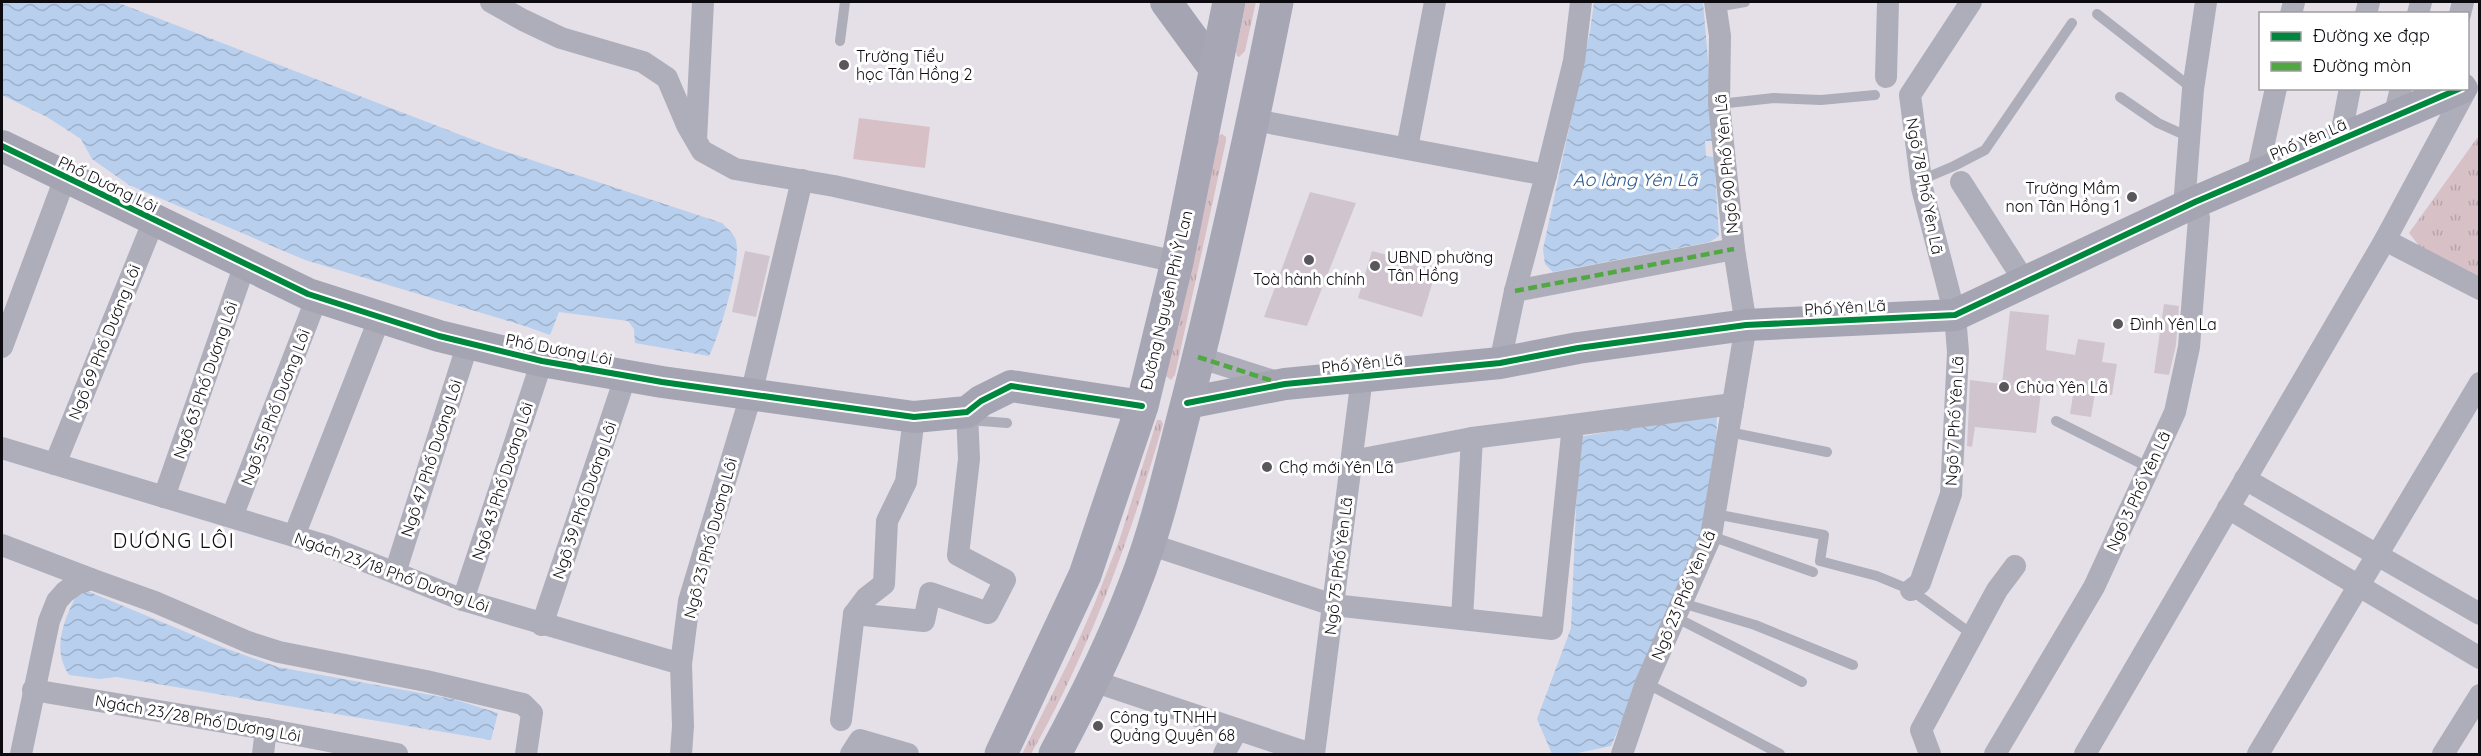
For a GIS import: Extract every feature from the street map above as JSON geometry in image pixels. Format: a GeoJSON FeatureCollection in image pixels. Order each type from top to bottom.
{"type":"FeatureCollection","features":[{"type":"Feature","properties":{"kind":"main road","name":"Đường Nguyên Phi Ỷ Lan"},"geometry":{"type":"LineString","coordinates":[[1001,754],[1084,574],[1142,405],[1177,262],[1229,2]]}},
{"type":"Feature","properties":{"kind":"main road"},"geometry":{"type":"LineString","coordinates":[[1055,754],[1093,681],[1134,588],[1149,544],[1187,403],[1254,120],[1277,2]]}},
{"type":"Feature","properties":{"kind":"main road"},"geometry":{"type":"LineString","coordinates":[[1215,69],[1254,120]]}},
{"type":"Feature","properties":{"kind":"main road"},"geometry":{"type":"LineString","coordinates":[[1142,405],[1187,403]]}},
{"type":"Feature","properties":{"kind":"street"},"geometry":{"type":"LineString","coordinates":[[491,2],[561,38],[655,67],[667,78],[702,151],[735,170],[802,180],[1177,262]]}},
{"type":"Feature","properties":{"kind":"street"},"geometry":{"type":"LineString","coordinates":[[696,142],[703,2]]}},
{"type":"Feature","properties":{"kind":"street"},"geometry":{"type":"LineString","coordinates":[[1166,2],[1215,69]]}},
{"type":"Feature","properties":{"kind":"street"},"geometry":{"type":"LineString","coordinates":[[1407,148],[1435,2]]}},
{"type":"Feature","properties":{"kind":"street"},"geometry":{"type":"LineString","coordinates":[[1500,363],[1515,291],[1574,61],[1581,2]]}},
{"type":"Feature","properties":{"kind":"street"},"geometry":{"type":"LineString","coordinates":[[1881,86],[1888,2]]}},
{"type":"Feature","properties":{"kind":"street","name":"Ngõ 78 Phố Yên Lã"},"geometry":{"type":"LineString","coordinates":[[1955,315],[1937,252],[1921,180],[1910,95],[1971,2]]}},
{"type":"Feature","properties":{"kind":"street","name":"Ngõ 3 Phố Yên Lã"},"geometry":{"type":"LineString","coordinates":[[1995,754],[2094,587],[2175,412],[2189,347],[2199,218],[2189,204],[2190,137],[2193,89],[2206,2]]}},
{"type":"Feature","properties":{"kind":"street","name":"Ngõ 90 Phố Yên Lã"},"geometry":{"type":"LineString","coordinates":[[1716,4],[1719,36],[1719,104],[1734,249],[1746,326]]}},
{"type":"Feature","properties":{"kind":"street"},"geometry":{"type":"LineString","coordinates":[[2257,175],[2276,90]]}},
{"type":"Feature","properties":{"kind":"street"},"geometry":{"type":"LineString","coordinates":[[2340,140],[2350,90]]}},
{"type":"Feature","properties":{"kind":"street"},"geometry":{"type":"LineString","coordinates":[[2085,754],[2385,240],[2464,91]]}},
{"type":"Feature","properties":{"kind":"street","name":"Phố Yên Lã"},"geometry":{"type":"LineString","coordinates":[[1187,403],[1285,384],[1500,363],[1578,348],[1746,326],[1955,315],[2189,204],[2340,140],[2397,103],[2464,91]]}},
{"type":"Feature","properties":{"kind":"street"},"geometry":{"type":"LineString","coordinates":[[1254,120],[1546,175]]}},
{"type":"Feature","properties":{"kind":"street","name":"Phố Dương Lôi"},"geometry":{"type":"LineString","coordinates":[[3,152],[65,178],[317,297],[468,343],[542,361],[914,417],[967,416],[981,401],[1011,386],[1142,405]]}},
{"type":"Feature","properties":{"kind":"street"},"geometry":{"type":"LineString","coordinates":[[2,347],[65,178]]}},
{"type":"Feature","properties":{"kind":"street","name":"Ngõ 23 Phố Dương Lôi"},"geometry":{"type":"LineString","coordinates":[[681,754],[683,726],[681,664],[689,602],[751,394],[802,180]]}},
{"type":"Feature","properties":{"kind":"street"},"geometry":{"type":"LineString","coordinates":[[1961,182],[2025,282]]}},
{"type":"Feature","properties":{"kind":"street","name":"Ngõ 69 Phố Dương Lôi"},"geometry":{"type":"LineString","coordinates":[[55,464],[153,220]]}},
{"type":"Feature","properties":{"kind":"street"},"geometry":{"type":"LineString","coordinates":[[2385,240],[2480,289]]}},
{"type":"Feature","properties":{"kind":"street"},"geometry":{"type":"LineString","coordinates":[[1515,291],[1734,249]]}},
{"type":"Feature","properties":{"kind":"street","name":"Ngõ 63 Phố Dương Lôi"},"geometry":{"type":"LineString","coordinates":[[164,497],[245,264]]}},
{"type":"Feature","properties":{"kind":"street","name":"Ngõ 55 Phố Dương Lôi"},"geometry":{"type":"LineString","coordinates":[[232,517],[317,297]]}},
{"type":"Feature","properties":{"kind":"street","name":"Ngõ 7 Phố Yên Lã"},"geometry":{"type":"LineString","coordinates":[[1911,590],[1920,584],[1951,494],[1958,352],[1955,315]]}},
{"type":"Feature","properties":{"kind":"street"},"geometry":{"type":"LineString","coordinates":[[294,536],[380,317]]}},
{"type":"Feature","properties":{"kind":"street","name":"Ngõ 23 Phố Yên Lã"},"geometry":{"type":"LineString","coordinates":[[1622,754],[1646,683],[1713,525],[1746,326]]}},
{"type":"Feature","properties":{"kind":"street","name":"Ngõ 47 Phố Dương Lôi"},"geometry":{"type":"LineString","coordinates":[[395,573],[468,343]]}},
{"type":"Feature","properties":{"kind":"street"},"geometry":{"type":"LineString","coordinates":[[1198,357],[1285,384]]}},
{"type":"Feature","properties":{"kind":"street","name":"Ngõ 43 Phố Dương Lôi"},"geometry":{"type":"LineString","coordinates":[[463,600],[542,361]]}},
{"type":"Feature","properties":{"kind":"street","name":"Ngõ 39 Phố Dương Lôi"},"geometry":{"type":"LineString","coordinates":[[542,625],[626,375]]}},
{"type":"Feature","properties":{"kind":"street","name":"Ngõ 75 Phố Yên Lã"},"geometry":{"type":"LineString","coordinates":[[1312,754],[1362,377]]}},
{"type":"Feature","properties":{"kind":"street"},"geometry":{"type":"LineString","coordinates":[[2258,754],[2480,382]]}},
{"type":"Feature","properties":{"kind":"street"},"geometry":{"type":"LineString","coordinates":[[1352,461],[1472,438],[1733,404]]}},
{"type":"Feature","properties":{"kind":"street"},"geometry":{"type":"LineString","coordinates":[[854,614],[924,621],[930,593],[988,613],[1005,580],[958,555],[969,459],[967,416]]}},
{"type":"Feature","properties":{"kind":"street"},"geometry":{"type":"LineString","coordinates":[[841,720],[854,614],[866,598],[884,584],[887,521],[906,482],[914,417]]}},
{"type":"Feature","properties":{"kind":"street"},"geometry":{"type":"LineString","coordinates":[[1149,544],[1333,605],[1552,629],[1573,425]]}},
{"type":"Feature","properties":{"kind":"street"},"geometry":{"type":"LineString","coordinates":[[1462,619],[1472,438]]}},
{"type":"Feature","properties":{"kind":"street","name":"Ngách 23/18 Phố Dương Lôi"},"geometry":{"type":"LineString","coordinates":[[2,448],[327,546],[463,600],[681,664]]}},
{"type":"Feature","properties":{"kind":"street"},"geometry":{"type":"LineString","coordinates":[[2246,479],[2480,614]]}},
{"type":"Feature","properties":{"kind":"street"},"geometry":{"type":"LineString","coordinates":[[2228,508],[2480,658]]}},
{"type":"Feature","properties":{"kind":"street"},"geometry":{"type":"LineString","coordinates":[[2,545],[155,602],[248,642],[279,652],[426,681],[523,704],[532,713],[526,754]]}},
{"type":"Feature","properties":{"kind":"street"},"geometry":{"type":"LineString","coordinates":[[1930,754],[1921,730],[1997,590],[2015,566]]}},
{"type":"Feature","properties":{"kind":"street"},"geometry":{"type":"LineString","coordinates":[[21,754],[49,621],[57,601],[76,584],[91,579]]}},
{"type":"Feature","properties":{"kind":"street"},"geometry":{"type":"LineString","coordinates":[[1093,681],[1312,754]]}},
{"type":"Feature","properties":{"kind":"street","name":"Ngách 23/28 Phố Dương Lôi"},"geometry":{"type":"LineString","coordinates":[[33,690],[266,729],[397,754]]}},
{"type":"Feature","properties":{"kind":"street"},"geometry":{"type":"LineString","coordinates":[[2444,754],[2480,695]]}},
{"type":"Feature","properties":{"kind":"street"},"geometry":{"type":"LineString","coordinates":[[262,754],[266,729]]}},
{"type":"Feature","properties":{"kind":"street"},"geometry":{"type":"LineString","coordinates":[[1224,754],[1237,730]]}},
{"type":"Feature","properties":{"kind":"street"},"geometry":{"type":"LineString","coordinates":[[851,754],[860,740],[908,754]]}},
{"type":"Feature","properties":{"kind":"lane"},"geometry":{"type":"LineString","coordinates":[[840,41],[845,2]]}},
{"type":"Feature","properties":{"kind":"lane"},"geometry":{"type":"LineString","coordinates":[[1716,4],[1745,2]]}},
{"type":"Feature","properties":{"kind":"lane"},"geometry":{"type":"LineString","coordinates":[[2097,14],[2193,89]]}},
{"type":"Feature","properties":{"kind":"lane"},"geometry":{"type":"LineString","coordinates":[[1921,180],[1985,150],[2072,23]]}},
{"type":"Feature","properties":{"kind":"lane"},"geometry":{"type":"LineString","coordinates":[[1719,104],[1773,98],[1821,100],[1881,86]]}},
{"type":"Feature","properties":{"kind":"lane"},"geometry":{"type":"LineString","coordinates":[[2120,97],[2158,123],[2190,137]]}},
{"type":"Feature","properties":{"kind":"lane"},"geometry":{"type":"LineString","coordinates":[[967,416],[1007,423]]}},
{"type":"Feature","properties":{"kind":"lane"},"geometry":{"type":"LineString","coordinates":[[2056,421],[2150,468]]}},
{"type":"Feature","properties":{"kind":"lane"},"geometry":{"type":"LineString","coordinates":[[1729,432],[1827,452]]}},
{"type":"Feature","properties":{"kind":"lane"},"geometry":{"type":"LineString","coordinates":[[1713,525],[1824,535],[1820,561],[1877,576],[1911,590],[1972,635]]}},
{"type":"Feature","properties":{"kind":"lane"},"geometry":{"type":"LineString","coordinates":[[1713,525],[1813,572]]}},
{"type":"Feature","properties":{"kind":"lane"},"geometry":{"type":"LineString","coordinates":[[1678,610],[1755,625],[1853,665]]}},
{"type":"Feature","properties":{"kind":"lane"},"geometry":{"type":"LineString","coordinates":[[1678,610],[1803,682]]}},
{"type":"Feature","properties":{"kind":"lane"},"geometry":{"type":"LineString","coordinates":[[1646,683],[1780,754]]}},
{"type":"Feature","properties":{"kind":"green space"},"geometry":{"type":"Polygon","coordinates":[[[1246,2],[1256,2],[1245,51],[1239,57],[1236,51],[1246,2]]]}},
{"type":"Feature","properties":{"kind":"green space"},"geometry":{"type":"Polygon","coordinates":[[[859,118],[930,127],[925,168],[853,159],[859,118]]]}},
{"type":"Feature","properties":{"kind":"green space"},"geometry":{"type":"Polygon","coordinates":[[[1222,134],[1226,137],[1226,141],[1175,375],[1171,380],[1166,376],[1218,136],[1222,134]]]}},
{"type":"Feature","properties":{"kind":"green space"},"geometry":{"type":"Polygon","coordinates":[[[2479,138],[2479,281],[2420,247],[2409,233],[2479,138]]]}},
{"type":"Feature","properties":{"kind":"green space"},"geometry":{"type":"Polygon","coordinates":[[[1157,420],[1161,420],[1163,424],[1137,509],[1107,593],[1052,715],[1031,754],[1022,754],[1072,655],[1094,605],[1119,541],[1157,420]]]}},
{"type":"Feature","properties":{"kind":"water"},"geometry":{"type":"Polygon","coordinates":[[[2,2],[116,2],[492,147],[722,223],[735,238],[736,261],[724,315],[709,356],[635,343],[634,329],[628,321],[559,312],[550,335],[305,260],[129,185],[92,159],[81,139],[47,117],[2,95],[2,2]]]}},
{"type":"Feature","properties":{"kind":"water","name":"Ao làng Yên Lã"},"geometry":{"type":"Polygon","coordinates":[[[1594,2],[1703,2],[1715,141],[1705,141],[1706,156],[1714,157],[1719,236],[1710,242],[1553,272],[1545,264],[1543,249],[1590,31],[1594,2]]]}},
{"type":"Feature","properties":{"kind":"water"},"geometry":{"type":"Polygon","coordinates":[[[1717,412],[1715,511],[1611,746],[1573,754],[1552,754],[1537,719],[1571,628],[1579,437],[1717,412]]]}},
{"type":"Feature","properties":{"kind":"water"},"geometry":{"type":"Polygon","coordinates":[[[80,588],[222,647],[278,667],[453,699],[498,713],[491,740],[116,677],[100,679],[69,675],[63,664],[60,642],[65,620],[80,588]]]}},
{"type":"Feature","properties":{"kind":"building","name":"Toà hành chính"},"geometry":{"type":"Polygon","coordinates":[[[1310,192],[1356,203],[1307,326],[1264,317],[1310,192]]]}},
{"type":"Feature","properties":{"kind":"building"},"geometry":{"type":"Polygon","coordinates":[[[745,251],[770,256],[756,317],[732,312],[745,251]]]}},
{"type":"Feature","properties":{"kind":"building"},"geometry":{"type":"Polygon","coordinates":[[[1372,251],[1437,268],[1422,317],[1358,298],[1372,251]]]}},
{"type":"Feature","properties":{"kind":"building"},"geometry":{"type":"Polygon","coordinates":[[[2164,304],[2179,306],[2176,345],[2169,375],[2154,373],[2164,304]]]}},
{"type":"Feature","properties":{"kind":"building","name":"Chùa Yên Lã"},"geometry":{"type":"Polygon","coordinates":[[[2010,311],[2049,315],[2046,350],[2075,355],[2078,339],[2105,343],[2102,362],[2117,364],[2112,395],[2095,393],[2091,417],[2070,414],[2074,389],[2042,384],[2036,433],[1975,427],[1972,447],[1967,446],[1970,380],[2002,384],[2010,311]]]}},
{"type":"Feature","properties":{"kind":"marked path"},"geometry":{"type":"LineString","coordinates":[[1515,291],[1734,249]]}},
{"type":"Feature","properties":{"kind":"marked path"},"geometry":{"type":"LineString","coordinates":[[1198,357],[1279,383]]}},
{"type":"Feature","properties":{"kind":"cycle path"},"geometry":{"type":"LineString","coordinates":[[1187,403],[1285,384],[1500,363],[1578,348],[1746,325],[1955,315],[2195,202],[2456,90]]}},
{"type":"Feature","properties":{"kind":"cycle path"},"geometry":{"type":"LineString","coordinates":[[2,146],[308,294],[439,336],[542,361],[662,382],[914,417],[967,412],[981,401],[1011,386],[1142,406]]}},
{"type":"Feature","properties":{"kind":"place","name":"Trường Tiểu học Tân Hồng 2"},"geometry":{"type":"Point","coordinates":[844,65]}},
{"type":"Feature","properties":{"kind":"place","name":"Trường Mầm non Tân Hồng 1"},"geometry":{"type":"Point","coordinates":[2132,197]}},
{"type":"Feature","properties":{"kind":"place","name":"Toà hành chính"},"geometry":{"type":"Point","coordinates":[1309,260]}},
{"type":"Feature","properties":{"kind":"place","name":"UBND phường Tân Hồng"},"geometry":{"type":"Point","coordinates":[1375,266]}},
{"type":"Feature","properties":{"kind":"place","name":"Đình Yên La"},"geometry":{"type":"Point","coordinates":[2118,324]}},
{"type":"Feature","properties":{"kind":"place","name":"Chùa Yên Lã"},"geometry":{"type":"Point","coordinates":[2004,387]}},
{"type":"Feature","properties":{"kind":"place","name":"Chợ mới Yên Lã"},"geometry":{"type":"Point","coordinates":[1267,467]}},
{"type":"Feature","properties":{"kind":"place","name":"Công ty TNHH Quảng Quyên 68"},"geometry":{"type":"Point","coordinates":[1098,726]}},
{"type":"Feature","properties":{"kind":"district","name":"DƯƠNG LÔI"},"geometry":{"type":"Point","coordinates":[174,541]}}]}
